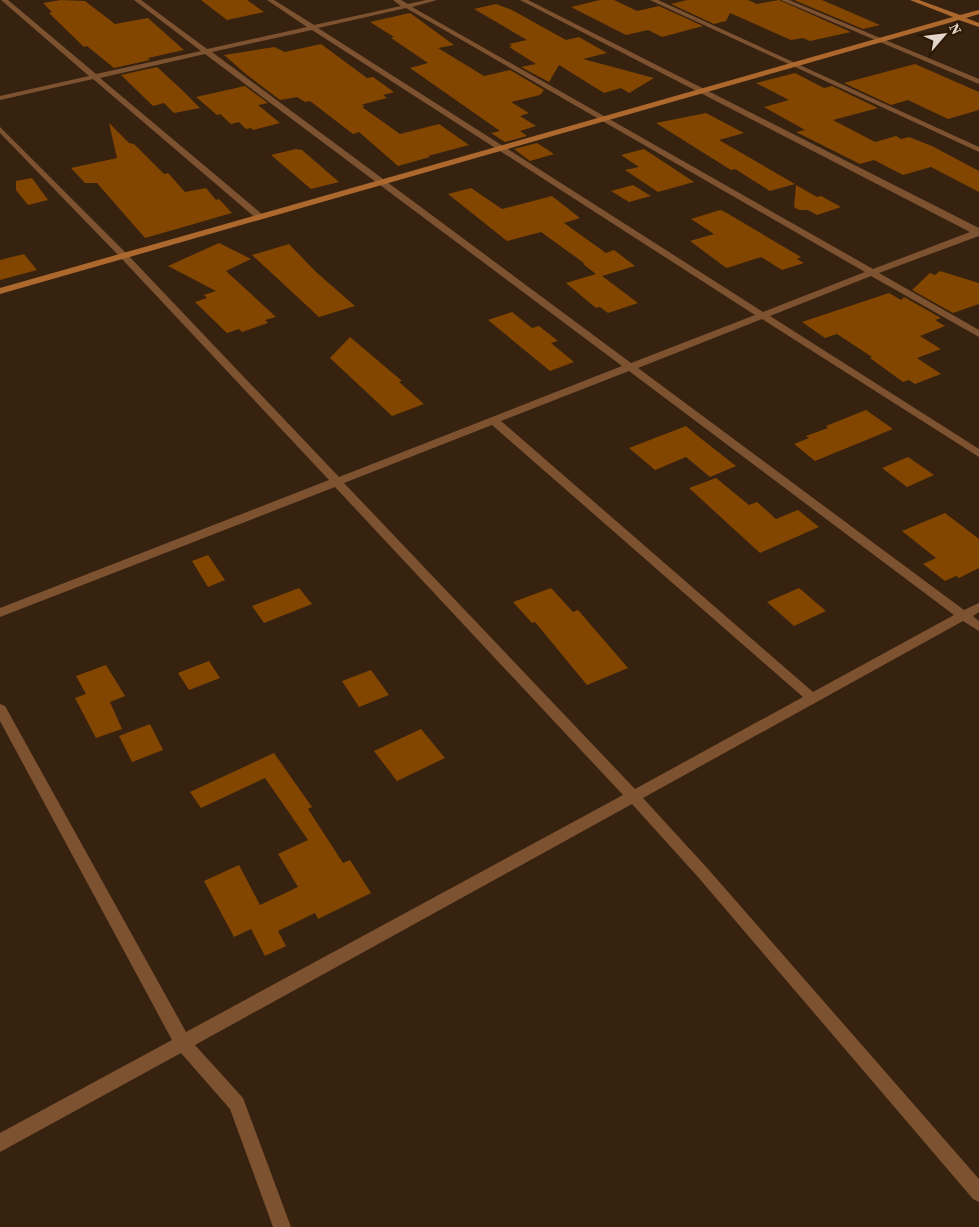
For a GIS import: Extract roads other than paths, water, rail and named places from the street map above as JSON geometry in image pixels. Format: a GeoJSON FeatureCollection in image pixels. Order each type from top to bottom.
{"type":"FeatureCollection","features":[{"type":"Feature","properties":{"kind":"main road"},"geometry":{"type":"LineString","coordinates":[[913,0],[979,26]]}},
{"type":"Feature","properties":{"kind":"main road"},"geometry":{"type":"LineString","coordinates":[[0,291],[979,12]]}},
{"type":"Feature","properties":{"kind":"street"},"geometry":{"type":"LineString","coordinates":[[4,0],[260,217]]}},
{"type":"Feature","properties":{"kind":"street"},"geometry":{"type":"LineString","coordinates":[[137,0],[979,627]]}},
{"type":"Feature","properties":{"kind":"street"},"geometry":{"type":"LineString","coordinates":[[270,0],[979,454]]}},
{"type":"Feature","properties":{"kind":"street"},"geometry":{"type":"LineString","coordinates":[[396,0],[979,334]]}},
{"type":"Feature","properties":{"kind":"street"},"geometry":{"type":"LineString","coordinates":[[0,98],[434,0]]}},
{"type":"Feature","properties":{"kind":"street"},"geometry":{"type":"LineString","coordinates":[[523,0],[979,232]]}},
{"type":"Feature","properties":{"kind":"street"},"geometry":{"type":"LineString","coordinates":[[653,0],[979,150]]}},
{"type":"Feature","properties":{"kind":"street"},"geometry":{"type":"LineString","coordinates":[[784,0],[979,82]]}},
{"type":"Feature","properties":{"kind":"street"},"geometry":{"type":"LineString","coordinates":[[0,129],[124,256],[633,796],[979,1193]]}},
{"type":"Feature","properties":{"kind":"street"},"geometry":{"type":"LineString","coordinates":[[0,613],[871,272],[979,232]]}},
{"type":"Feature","properties":{"kind":"street"},"geometry":{"type":"LineString","coordinates":[[493,420],[812,698]]}},
{"type":"Feature","properties":{"kind":"street"},"geometry":{"type":"LineString","coordinates":[[0,1143],[979,607]]}},
{"type":"Feature","properties":{"kind":"street"},"geometry":{"type":"LineString","coordinates":[[0,708],[183,1043],[237,1104],[282,1227]]}}]}
